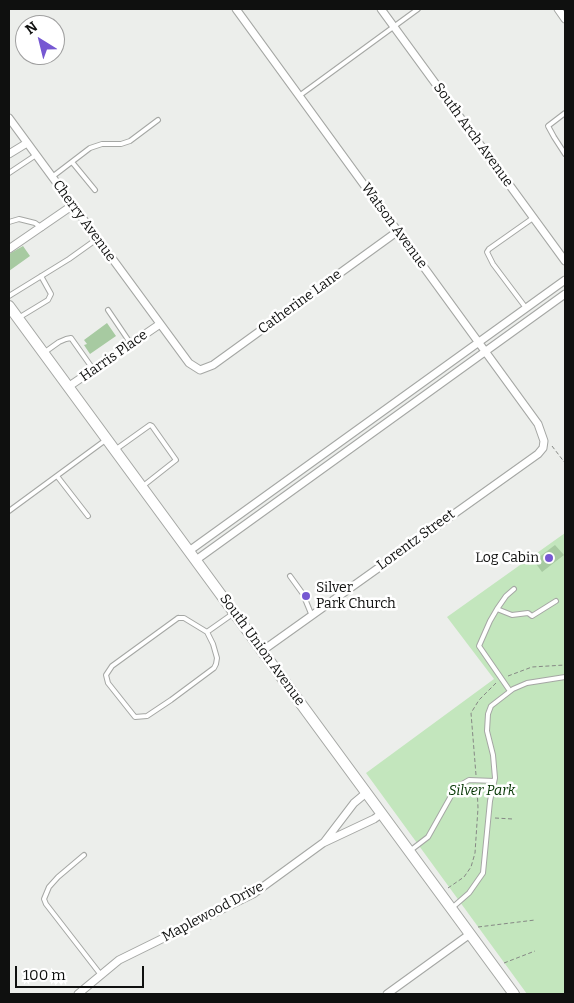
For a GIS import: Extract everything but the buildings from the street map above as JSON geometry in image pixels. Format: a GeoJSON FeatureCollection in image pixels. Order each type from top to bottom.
{"type":"FeatureCollection","features":[{"type":"Feature","properties":{"kind":"main road","name":"South Union Avenue"},"geometry":{"type":"LineString","coordinates":[[9,306],[451,909],[474,931],[514,994]]}},
{"type":"Feature","properties":{"kind":"street","name":"Watson Avenue"},"geometry":{"type":"LineString","coordinates":[[236,9],[538,424],[544,437],[544,446]]}},
{"type":"Feature","properties":{"kind":"street","name":"South Arch Avenue"},"geometry":{"type":"LineString","coordinates":[[381,9],[565,261]]}},
{"type":"Feature","properties":{"kind":"street"},"geometry":{"type":"LineString","coordinates":[[558,9],[565,19]]}},
{"type":"Feature","properties":{"kind":"street","name":"Cherry Avenue"},"geometry":{"type":"LineString","coordinates":[[9,118],[189,363],[200,370]]}},
{"type":"Feature","properties":{"kind":"street"},"geometry":{"type":"LineString","coordinates":[[9,154],[27,143]]}},
{"type":"Feature","properties":{"kind":"street"},"geometry":{"type":"LineString","coordinates":[[9,249],[73,205]]}},
{"type":"Feature","properties":{"kind":"street","name":"Catherine Lane"},"geometry":{"type":"LineString","coordinates":[[200,370],[214,365],[398,231]]}},
{"type":"Feature","properties":{"kind":"street"},"geometry":{"type":"LineString","coordinates":[[189,551],[565,280]]}},
{"type":"Feature","properties":{"kind":"street"},"geometry":{"type":"LineString","coordinates":[[196,560],[565,294]]}},
{"type":"Feature","properties":{"kind":"street"},"geometry":{"type":"LineString","coordinates":[[525,309],[531,319]]}},
{"type":"Feature","properties":{"kind":"street","name":"Harris Place"},"geometry":{"type":"LineString","coordinates":[[68,387],[160,324]]}},
{"type":"Feature","properties":{"kind":"street"},"geometry":{"type":"LineString","coordinates":[[421,384],[427,393]]}},
{"type":"Feature","properties":{"kind":"street"},"geometry":{"type":"LineString","coordinates":[[366,424],[373,433]]}},
{"type":"Feature","properties":{"kind":"street","name":"Lorentz Street"},"geometry":{"type":"LineString","coordinates":[[262,651],[538,454],[544,446]]}},
{"type":"Feature","properties":{"kind":"street"},"geometry":{"type":"LineString","coordinates":[[310,464],[317,473]]}},
{"type":"Feature","properties":{"kind":"street"},"geometry":{"type":"LineString","coordinates":[[254,503],[262,513]]}},
{"type":"Feature","properties":{"kind":"street","name":"Maplewood Drive"},"geometry":{"type":"LineString","coordinates":[[323,843],[354,803],[366,793]]}},
{"type":"Feature","properties":{"kind":"street","name":"Maplewood Drive"},"geometry":{"type":"LineString","coordinates":[[78,994],[119,960],[253,894],[323,843],[374,820],[381,814]]}},
{"type":"Feature","properties":{"kind":"street"},"geometry":{"type":"LineString","coordinates":[[387,994],[474,931]]}},
{"type":"Feature","properties":{"kind":"lane"},"geometry":{"type":"LineString","coordinates":[[299,96],[418,9]]}},
{"type":"Feature","properties":{"kind":"lane"},"geometry":{"type":"LineString","coordinates":[[565,113],[548,126],[565,154]]}},
{"type":"Feature","properties":{"kind":"lane"},"geometry":{"type":"LineString","coordinates":[[52,177],[90,148],[102,144],[130,142],[158,120]]}},
{"type":"Feature","properties":{"kind":"lane"},"geometry":{"type":"LineString","coordinates":[[9,173],[36,155]]}},
{"type":"Feature","properties":{"kind":"lane"},"geometry":{"type":"LineString","coordinates":[[72,162],[95,190]]}},
{"type":"Feature","properties":{"kind":"lane"},"geometry":{"type":"LineString","coordinates":[[525,309],[493,264],[488,252],[489,249],[534,218]]}},
{"type":"Feature","properties":{"kind":"lane"},"geometry":{"type":"LineString","coordinates":[[9,222],[19,219],[35,223],[42,228]]}},
{"type":"Feature","properties":{"kind":"lane"},"geometry":{"type":"LineString","coordinates":[[9,296],[98,239]]}},
{"type":"Feature","properties":{"kind":"lane"},"geometry":{"type":"LineString","coordinates":[[18,318],[48,300],[51,294],[41,276]]}},
{"type":"Feature","properties":{"kind":"lane"},"geometry":{"type":"LineString","coordinates":[[108,310],[131,344]]}},
{"type":"Feature","properties":{"kind":"lane"},"geometry":{"type":"LineString","coordinates":[[44,354],[66,339],[71,338],[94,370]]}},
{"type":"Feature","properties":{"kind":"lane"},"geometry":{"type":"LineString","coordinates":[[115,450],[150,425],[158,434],[176,460],[142,487]]}},
{"type":"Feature","properties":{"kind":"lane"},"geometry":{"type":"LineString","coordinates":[[9,511],[107,440]]}},
{"type":"Feature","properties":{"kind":"lane"},"geometry":{"type":"LineString","coordinates":[[57,476],[88,516]]}},
{"type":"Feature","properties":{"kind":"lane"},"geometry":{"type":"LineString","coordinates":[[290,576],[303,594],[312,616]]}},
{"type":"Feature","properties":{"kind":"lane"},"geometry":{"type":"LineString","coordinates":[[510,691],[479,646],[497,609],[506,596],[514,589]]}},
{"type":"Feature","properties":{"kind":"lane"},"geometry":{"type":"LineString","coordinates":[[497,609],[512,616],[528,613],[532,616],[556,601]]}},
{"type":"Feature","properties":{"kind":"lane"},"geometry":{"type":"LineString","coordinates":[[207,632],[234,613]]}},
{"type":"Feature","properties":{"kind":"lane"},"geometry":{"type":"LineString","coordinates":[[178,618],[184,618],[207,632],[217,658],[214,668],[147,716],[135,717],[108,683],[106,675],[112,666],[178,618]]}},
{"type":"Feature","properties":{"kind":"lane"},"geometry":{"type":"LineString","coordinates":[[451,909],[469,893],[484,873],[494,781],[493,755],[487,731],[488,714],[492,706],[510,691],[527,683],[565,677]]}},
{"type":"Feature","properties":{"kind":"lane"},"geometry":{"type":"LineString","coordinates":[[409,851],[428,837],[451,796],[462,784],[469,780],[494,781]]}},
{"type":"Feature","properties":{"kind":"lane"},"geometry":{"type":"LineString","coordinates":[[84,855],[48,887],[44,899],[100,975]]}},
{"type":"Feature","properties":{"kind":"path"},"geometry":{"type":"LineString","coordinates":[[553,446],[565,463]]}},
{"type":"Feature","properties":{"kind":"path"},"geometry":{"type":"LineString","coordinates":[[440,894],[464,877],[471,867],[475,853],[478,808],[471,713],[489,688],[502,679],[532,667],[565,666]]}},
{"type":"Feature","properties":{"kind":"path"},"geometry":{"type":"LineString","coordinates":[[489,818],[513,819]]}},
{"type":"Feature","properties":{"kind":"path"},"geometry":{"type":"LineString","coordinates":[[474,931],[535,920]]}},
{"type":"Feature","properties":{"kind":"path"},"geometry":{"type":"LineString","coordinates":[[504,963],[535,951]]}},
{"type":"Feature","properties":{"kind":"green space","name":"Silver Park"},"geometry":{"type":"Polygon","coordinates":[[[565,533],[565,994],[527,994],[366,773],[494,679],[447,617],[565,533]]]}},
{"type":"Feature","properties":{"kind":"place","name":"Log Cabin"},"geometry":{"type":"Point","coordinates":[549,558]}},
{"type":"Feature","properties":{"kind":"place","name":"Silver Park Church"},"geometry":{"type":"Point","coordinates":[306,596]}}]}
